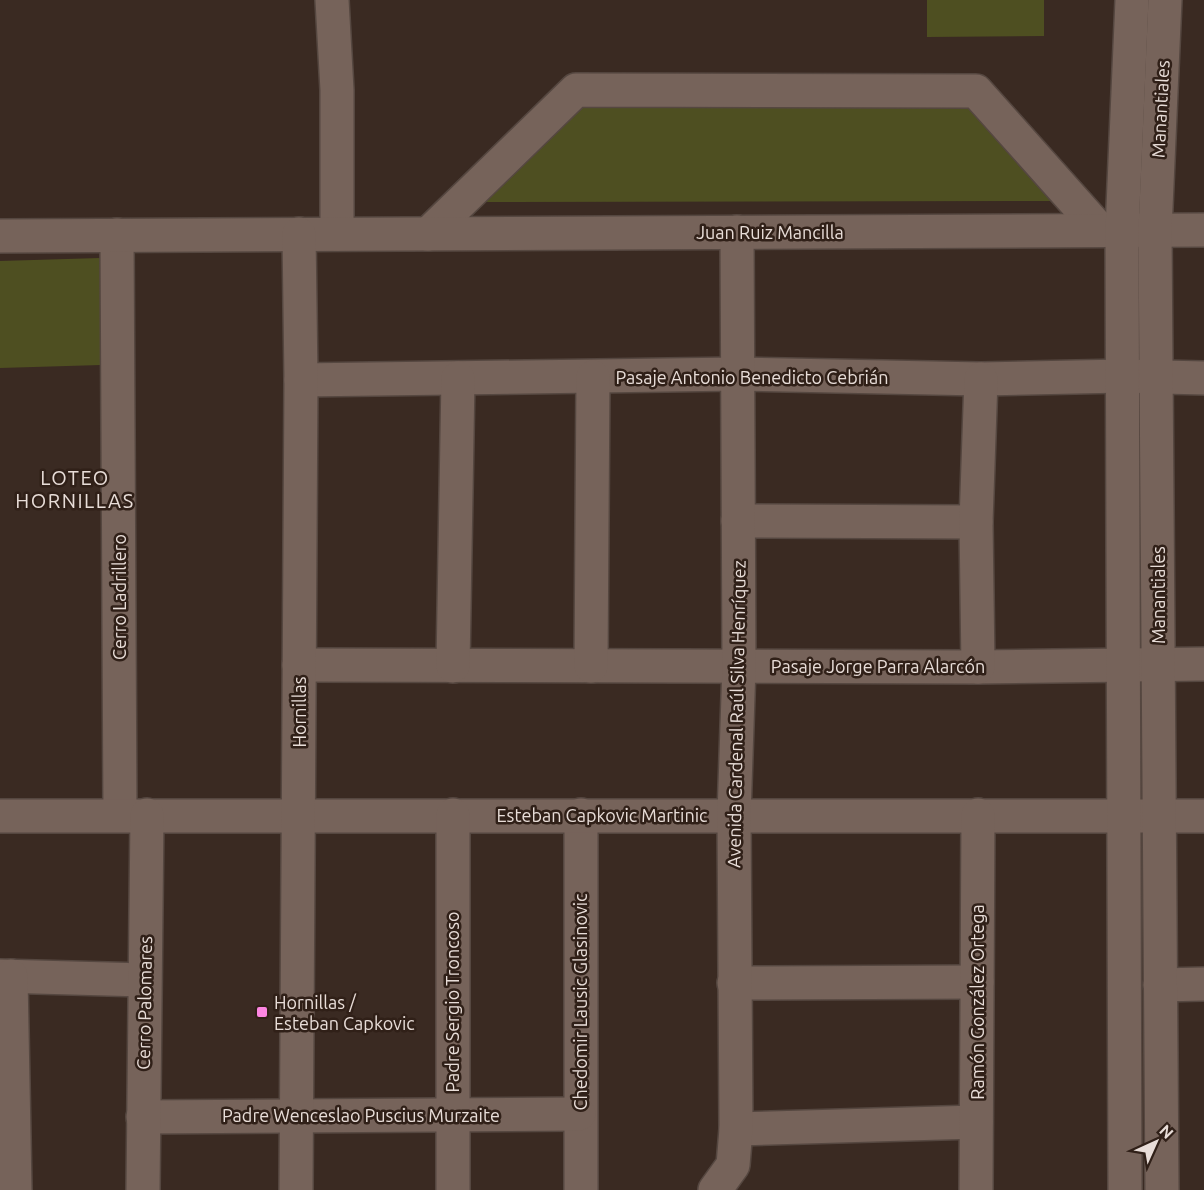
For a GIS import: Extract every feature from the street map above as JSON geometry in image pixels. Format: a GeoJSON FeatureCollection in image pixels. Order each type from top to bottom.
{"type":"FeatureCollection","features":[{"type":"Feature","properties":{"kind":"street"},"geometry":{"type":"LineString","coordinates":[[332,0],[337,90],[337,234]]}},
{"type":"Feature","properties":{"kind":"street","name":"Manantiales"},"geometry":{"type":"LineString","coordinates":[[1125,1190],[1123,376],[1111,230],[1132,0]]}},
{"type":"Feature","properties":{"kind":"street","name":"Manantiales"},"geometry":{"type":"LineString","coordinates":[[1162,1190],[1155,230],[1165,0]]}},
{"type":"Feature","properties":{"kind":"street"},"geometry":{"type":"LineString","coordinates":[[428,234],[576,90],[976,91],[1111,230]]}},
{"type":"Feature","properties":{"kind":"street","name":"Juan Ruiz Mancilla"},"geometry":{"type":"LineString","coordinates":[[0,236],[1204,230]]}},
{"type":"Feature","properties":{"kind":"street","name":"Avenida Cardenal Raúl Silva Henríquez"},"geometry":{"type":"LineString","coordinates":[[715,1190],[733,1165],[736,1130],[734,815],[738,666],[737,232]]}},
{"type":"Feature","properties":{"kind":"street","name":"Hornillas"},"geometry":{"type":"LineString","coordinates":[[296,1190],[301,380],[299,234]]}},
{"type":"Feature","properties":{"kind":"street","name":"Cerro Ladrillero"},"geometry":{"type":"LineString","coordinates":[[117,235],[133,815]]}},
{"type":"Feature","properties":{"kind":"street","name":"Pasaje Antonio Benedicto Cebrián"},"geometry":{"type":"LineString","coordinates":[[301,380],[737,374],[981,379],[1123,376],[1204,378]]}},
{"type":"Feature","properties":{"kind":"street"},"geometry":{"type":"LineString","coordinates":[[591,666],[593,377]]}},
{"type":"Feature","properties":{"kind":"street"},"geometry":{"type":"LineString","coordinates":[[453,666],[458,378]]}},
{"type":"Feature","properties":{"kind":"street"},"geometry":{"type":"LineString","coordinates":[[978,667],[976,522],[981,379]]}},
{"type":"Feature","properties":{"kind":"street"},"geometry":{"type":"LineString","coordinates":[[738,521],[976,522]]}},
{"type":"Feature","properties":{"kind":"street","name":"Pasaje Jorge Parra Alarcón"},"geometry":{"type":"LineString","coordinates":[[299,664],[978,667],[1204,664]]}},
{"type":"Feature","properties":{"kind":"street","name":"Esteban Capkovic Martinic"},"geometry":{"type":"LineString","coordinates":[[0,816],[299,814],[1204,816]]}},
{"type":"Feature","properties":{"kind":"street","name":"Padre Sergio Troncoso"},"geometry":{"type":"LineString","coordinates":[[453,814],[453,1190]]}},
{"type":"Feature","properties":{"kind":"street","name":"Cerro Palomares"},"geometry":{"type":"LineString","coordinates":[[133,815],[144,980],[143,1190]]}},
{"type":"Feature","properties":{"kind":"street","name":"Chedomir Lausic Glasinovic"},"geometry":{"type":"LineString","coordinates":[[581,815],[579,1114],[581,1190]]}},
{"type":"Feature","properties":{"kind":"street","name":"Ramón González Ortega"},"geometry":{"type":"LineString","coordinates":[[976,1190],[978,815]]}},
{"type":"Feature","properties":{"kind":"street"},"geometry":{"type":"LineString","coordinates":[[15,1190],[5,976],[144,980]]}},
{"type":"Feature","properties":{"kind":"street"},"geometry":{"type":"LineString","coordinates":[[734,983],[976,982]]}},
{"type":"Feature","properties":{"kind":"street"},"geometry":{"type":"LineString","coordinates":[[1160,985],[1204,984]]}},
{"type":"Feature","properties":{"kind":"street","name":"Padre Wenceslao Puscius Murzaite"},"geometry":{"type":"LineString","coordinates":[[143,1117],[579,1114]]}},
{"type":"Feature","properties":{"kind":"street"},"geometry":{"type":"LineString","coordinates":[[736,1130],[976,1122]]}},
{"type":"Feature","properties":{"kind":"shaded area"},"geometry":{"type":"Polygon","coordinates":[[[927,0],[1044,0],[1044,36],[927,37],[927,0]]]}},
{"type":"Feature","properties":{"kind":"shaded area"},"geometry":{"type":"Polygon","coordinates":[[[571,75],[980,78],[1089,201],[440,202],[571,75]]]}},
{"type":"Feature","properties":{"kind":"shaded area"},"geometry":{"type":"Polygon","coordinates":[[[100,258],[101,365],[0,368],[0,261],[100,258]]]}},
{"type":"Feature","properties":{"kind":"place","name":"Hornillas / Esteban Capkovic"},"geometry":{"type":"Point","coordinates":[262,1012]}},
{"type":"Feature","properties":{"kind":"district","name":"LOTEO HORNILLAS"},"geometry":{"type":"Point","coordinates":[75,488]}}]}
